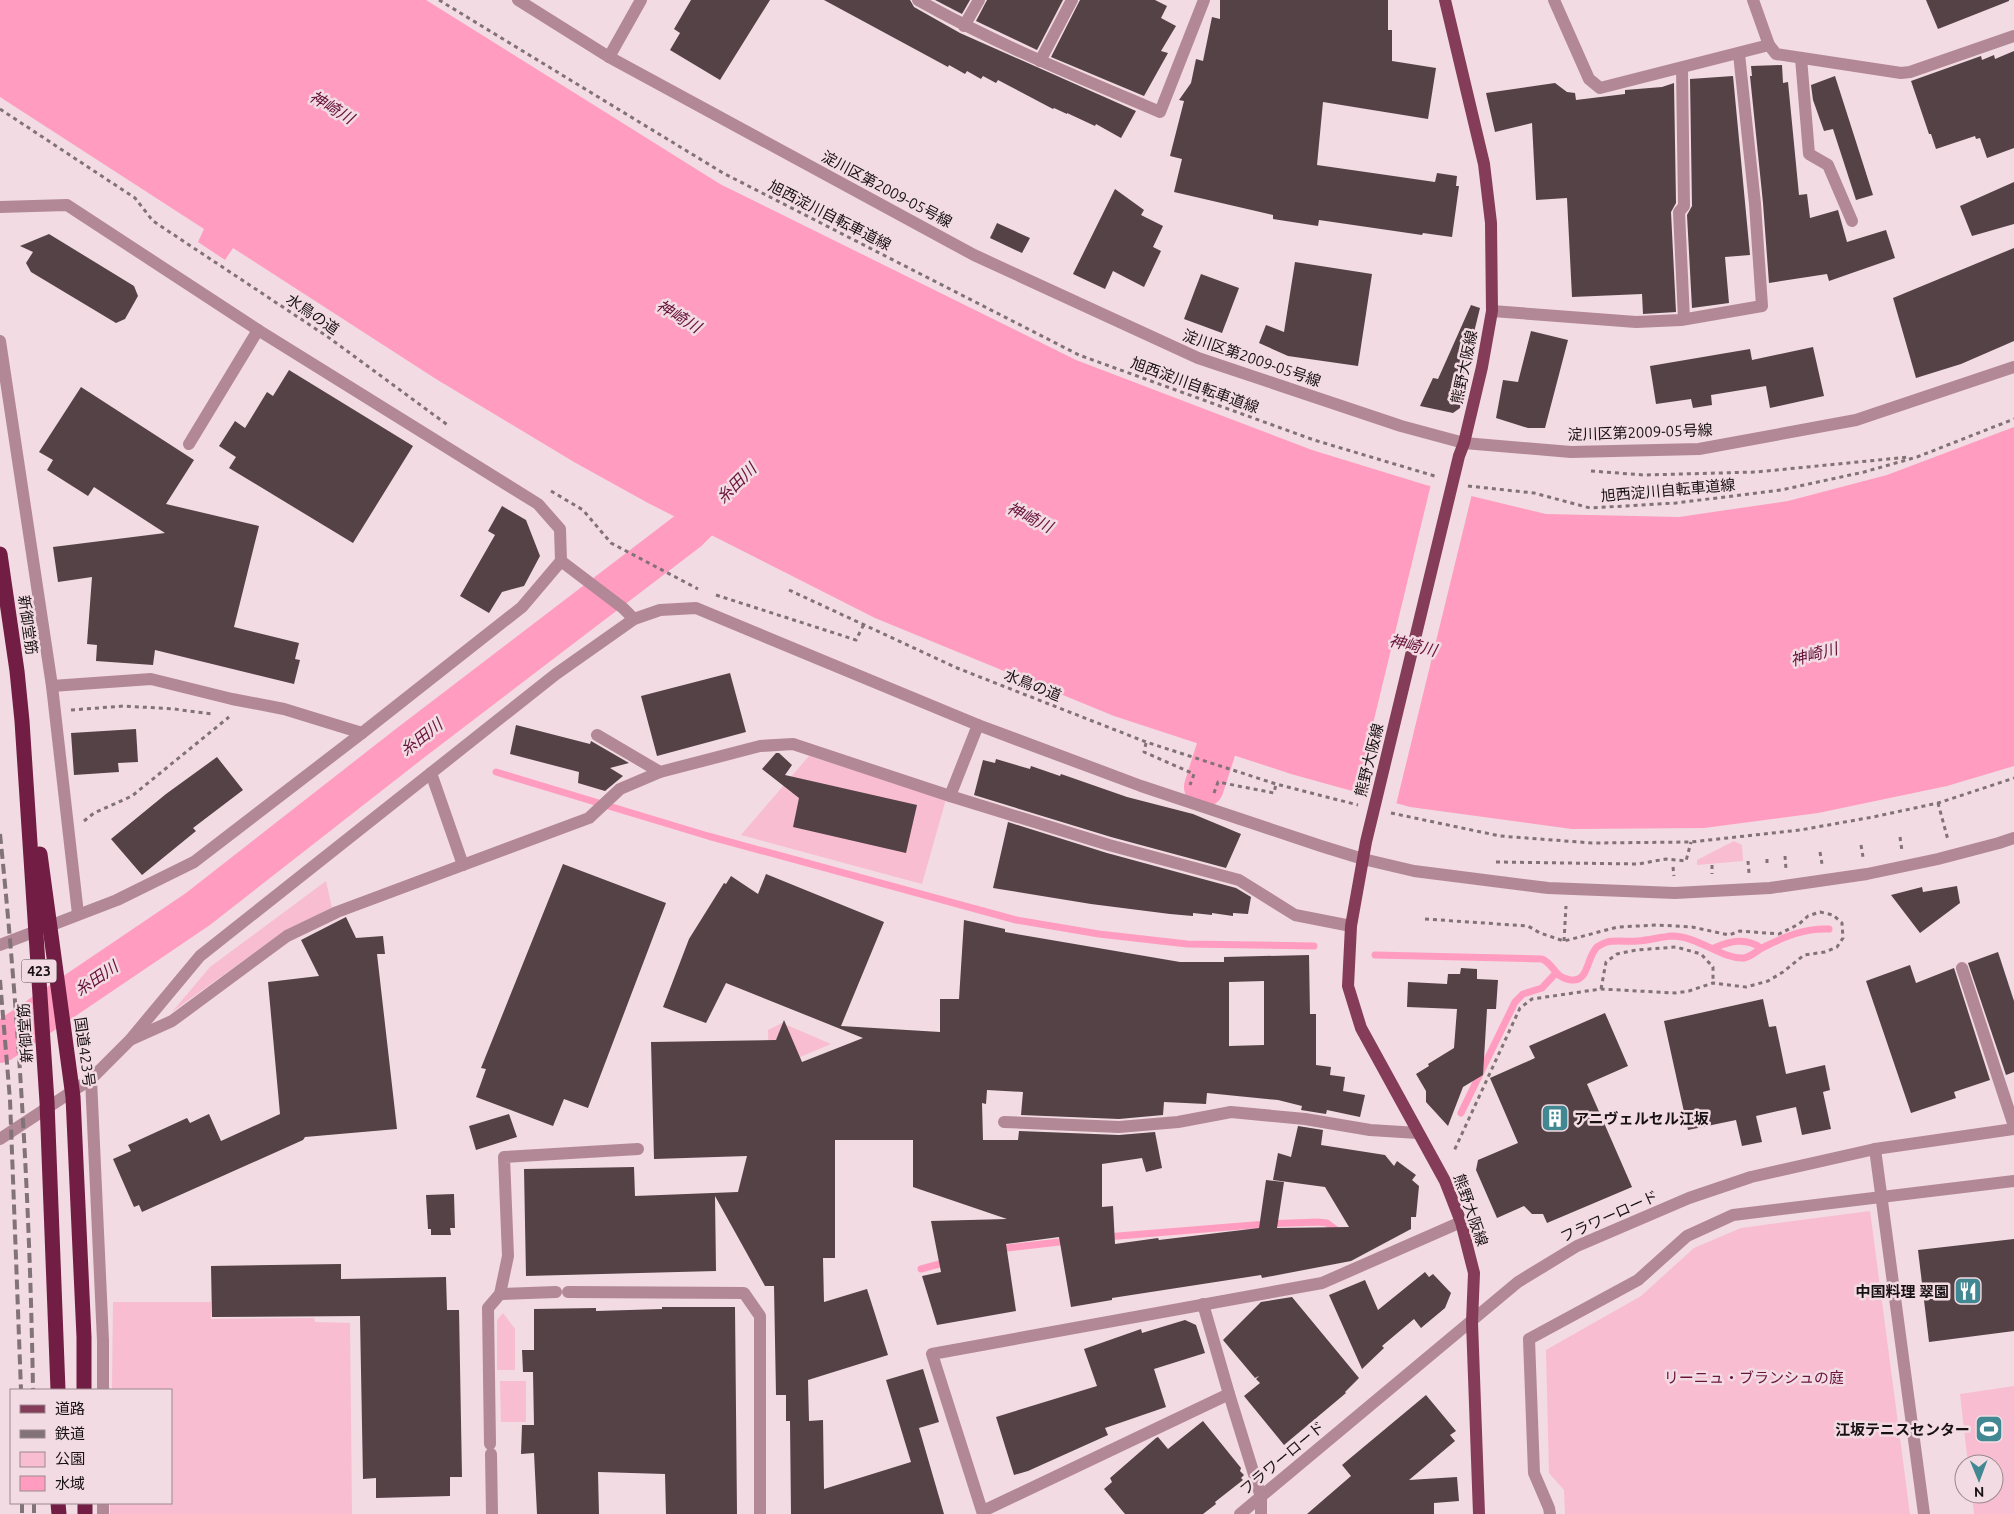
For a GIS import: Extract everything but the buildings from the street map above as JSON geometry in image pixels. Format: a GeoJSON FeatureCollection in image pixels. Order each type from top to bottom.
{"type":"FeatureCollection","features":[{"type":"Feature","properties":{"kind":"highway","name":"新御堂筋"},"geometry":{"type":"LineString","coordinates":[[0,554],[17,671],[22,721],[48,1102],[58,1343],[58,1389]]}},
{"type":"Feature","properties":{"kind":"highway","name":"国道423号"},"geometry":{"type":"LineString","coordinates":[[22,721],[73,1097],[84,1337],[84,1389]]}},
{"type":"Feature","properties":{"kind":"main road","name":"熊野大阪線"},"geometry":{"type":"LineString","coordinates":[[1445,0],[1484,164],[1491,223],[1492,310],[1482,367],[1464,444],[1459,456],[1366,842],[1351,926],[1348,986],[1360,1028],[1445,1181],[1461,1222],[1474,1272],[1472,1322],[1479,1514]]}},
{"type":"Feature","properties":{"kind":"street","name":"淀川区第2009-05号線"},"geometry":{"type":"LineString","coordinates":[[518,0],[609,57],[974,255],[1198,358],[1402,426],[1464,444],[1571,452],[1699,449],[1856,420],[2014,367]]}},
{"type":"Feature","properties":{"kind":"street"},"geometry":{"type":"LineString","coordinates":[[609,57],[641,0]]}},
{"type":"Feature","properties":{"kind":"street"},"geometry":{"type":"LineString","coordinates":[[918,0],[964,26],[1040,61],[1160,112],[1204,0]]}},
{"type":"Feature","properties":{"kind":"street"},"geometry":{"type":"LineString","coordinates":[[964,26],[979,0]]}},
{"type":"Feature","properties":{"kind":"street"},"geometry":{"type":"LineString","coordinates":[[1040,61],[1072,0]]}},
{"type":"Feature","properties":{"kind":"street"},"geometry":{"type":"LineString","coordinates":[[1554,0],[1589,79],[1600,88],[1740,54],[1769,45]]}},
{"type":"Feature","properties":{"kind":"street"},"geometry":{"type":"LineString","coordinates":[[1753,0],[1769,45],[1776,54],[1901,73],[1910,72],[2014,36]]}},
{"type":"Feature","properties":{"kind":"street"},"geometry":{"type":"LineString","coordinates":[[1492,310],[1636,322],[1684,319],[1762,306],[1755,204],[1740,54]]}},
{"type":"Feature","properties":{"kind":"street"},"geometry":{"type":"LineString","coordinates":[[1801,58],[1809,154],[1828,165],[1852,221]]}},
{"type":"Feature","properties":{"kind":"street"},"geometry":{"type":"LineString","coordinates":[[1682,68],[1684,206],[1678,212],[1684,319]]}},
{"type":"Feature","properties":{"kind":"street"},"geometry":{"type":"LineString","coordinates":[[0,206],[67,205],[258,330],[538,504],[560,529],[561,560],[522,607],[194,862],[117,900],[0,945]]}},
{"type":"Feature","properties":{"kind":"street"},"geometry":{"type":"LineString","coordinates":[[189,444],[258,330]]}},
{"type":"Feature","properties":{"kind":"street"},"geometry":{"type":"LineString","coordinates":[[0,341],[52,686],[78,914]]}},
{"type":"Feature","properties":{"kind":"street"},"geometry":{"type":"LineString","coordinates":[[561,560],[623,608],[634,619]]}},
{"type":"Feature","properties":{"kind":"street"},"geometry":{"type":"LineString","coordinates":[[0,1139],[91,1078],[130,1040],[200,956],[556,674],[634,619],[660,610],[696,608],[978,725],[1141,786],[1363,859],[1414,871],[1548,888],[1675,893],[1770,888],[1867,874],[1938,859],[2014,838]]}},
{"type":"Feature","properties":{"kind":"street"},"geometry":{"type":"LineString","coordinates":[[52,686],[151,679],[232,699],[284,709],[362,733]]}},
{"type":"Feature","properties":{"kind":"street"},"geometry":{"type":"LineString","coordinates":[[950,796],[978,725]]}},
{"type":"Feature","properties":{"kind":"street"},"geometry":{"type":"LineString","coordinates":[[598,735],[660,772]]}},
{"type":"Feature","properties":{"kind":"street"},"geometry":{"type":"LineString","coordinates":[[130,1040],[172,1021],[287,936],[337,912],[589,818],[620,789],[660,772],[760,746],[793,744],[950,796],[1109,845],[1240,880],[1294,915],[1351,926]]}},
{"type":"Feature","properties":{"kind":"street"},"geometry":{"type":"LineString","coordinates":[[431,773],[463,865]]}},
{"type":"Feature","properties":{"kind":"street"},"geometry":{"type":"LineString","coordinates":[[1962,968],[2014,1127]]}},
{"type":"Feature","properties":{"kind":"street"},"geometry":{"type":"LineString","coordinates":[[91,1078],[103,1341],[103,1389]]}},
{"type":"Feature","properties":{"kind":"street"},"geometry":{"type":"LineString","coordinates":[[1004,1122],[1119,1127],[1178,1122],[1231,1112],[1305,1119],[1370,1130],[1418,1133]]}},
{"type":"Feature","properties":{"kind":"street","name":"フラワーロード"},"geometry":{"type":"LineString","coordinates":[[1240,1514],[1518,1282],[1577,1246],[1689,1198],[1751,1177],[1875,1149],[2014,1127]]}},
{"type":"Feature","properties":{"kind":"street"},"geometry":{"type":"LineString","coordinates":[[1875,1149],[1924,1514]]}},
{"type":"Feature","properties":{"kind":"street"},"geometry":{"type":"LineString","coordinates":[[492,1514],[488,1308],[500,1294],[508,1256],[504,1157],[638,1150]]}},
{"type":"Feature","properties":{"kind":"street"},"geometry":{"type":"LineString","coordinates":[[1550,1514],[1534,1473],[1529,1340],[1638,1280],[1687,1236],[1733,1215],[2014,1182]]}},
{"type":"Feature","properties":{"kind":"street"},"geometry":{"type":"LineString","coordinates":[[1228,1394],[983,1513],[932,1354],[1322,1283],[1461,1222]]}},
{"type":"Feature","properties":{"kind":"street"},"geometry":{"type":"LineString","coordinates":[[500,1294],[562,1292],[744,1293],[760,1316],[760,1514]]}},
{"type":"Feature","properties":{"kind":"street"},"geometry":{"type":"LineString","coordinates":[[1203,1304],[1228,1394],[1261,1497],[1261,1514]]}},
{"type":"Feature","properties":{"kind":"path","name":"旭西淀川自転車道線"},"geometry":{"type":"LineString","coordinates":[[439,0],[723,173],[1079,355],[1314,440],[1447,480]]}},
{"type":"Feature","properties":{"kind":"path","name":"水鳥の道"},"geometry":{"type":"LineString","coordinates":[[0,109],[135,198],[153,222],[328,337],[452,428]]}},
{"type":"Feature","properties":{"kind":"path","name":"旭西淀川自転車道線"},"geometry":{"type":"LineString","coordinates":[[1466,486],[1534,493],[1590,508],[1676,503],[1781,490],[1864,472],[1917,457],[2014,419]]}},
{"type":"Feature","properties":{"kind":"path"},"geometry":{"type":"LineString","coordinates":[[546,488],[583,510],[611,543],[697,589],[856,640],[864,624]]}},
{"type":"Feature","properties":{"kind":"path","name":"水鳥の道"},"geometry":{"type":"LineString","coordinates":[[789,590],[957,668],[1146,742],[1276,784],[1361,806]]}},
{"type":"Feature","properties":{"kind":"path"},"geometry":{"type":"LineString","coordinates":[[55,711],[124,706],[174,709],[219,715]]}},
{"type":"Feature","properties":{"kind":"path"},"geometry":{"type":"LineString","coordinates":[[224,716],[238,719]]}},
{"type":"Feature","properties":{"kind":"path"},"geometry":{"type":"LineString","coordinates":[[69,832],[94,813],[132,796],[229,717]]}},
{"type":"Feature","properties":{"kind":"path"},"geometry":{"type":"LineString","coordinates":[[1146,742],[1144,752],[1194,774]]}},
{"type":"Feature","properties":{"kind":"path"},"geometry":{"type":"LineString","coordinates":[[1389,813],[1500,836],[1592,843],[1691,842],[1800,830],[1873,817],[1938,802],[2014,778]]}},
{"type":"Feature","properties":{"kind":"path"},"geometry":{"type":"LineString","coordinates":[[1218,782],[1274,793],[1276,784]]}},
{"type":"Feature","properties":{"kind":"path"},"geometry":{"type":"LineString","coordinates":[[1938,802],[1945,828]]}},
{"type":"Feature","properties":{"kind":"path"},"geometry":{"type":"LineString","coordinates":[[1900,837],[1902,851]]}},
{"type":"Feature","properties":{"kind":"path"},"geometry":{"type":"LineString","coordinates":[[1494,862],[1638,864],[1666,859],[1686,861],[1691,842]]}},
{"type":"Feature","properties":{"kind":"path"},"geometry":{"type":"LineString","coordinates":[[1861,845],[1864,859]]}},
{"type":"Feature","properties":{"kind":"path"},"geometry":{"type":"LineString","coordinates":[[1820,852],[1822,866]]}},
{"type":"Feature","properties":{"kind":"path"},"geometry":{"type":"LineString","coordinates":[[1767,858],[1768,866]]}},
{"type":"Feature","properties":{"kind":"path"},"geometry":{"type":"LineString","coordinates":[[1712,865],[1712,877]]}},
{"type":"Feature","properties":{"kind":"path"},"geometry":{"type":"LineString","coordinates":[[1673,867],[1674,878]]}},
{"type":"Feature","properties":{"kind":"path"},"geometry":{"type":"LineString","coordinates":[[1564,941],[1566,905]]}},
{"type":"Feature","properties":{"kind":"path"},"geometry":{"type":"LineString","coordinates":[[1425,919],[1528,926],[1540,933],[1564,941],[1618,927],[1657,925],[1692,927],[1729,934],[1740,931],[1779,934],[1799,924],[1808,916],[1820,912],[1833,915],[1842,923],[1843,938],[1837,947],[1825,952],[1804,955],[1768,981],[1746,986],[1713,983],[1689,991],[1675,993],[1601,989],[1532,999],[1520,1008],[1454,1151]]}},
{"type":"Feature","properties":{"kind":"path"},"geometry":{"type":"LineString","coordinates":[[1601,989],[1606,962],[1617,954],[1636,950],[1676,947],[1701,954],[1713,968],[1713,983]]}},
{"type":"Feature","properties":{"kind":"green space"},"geometry":{"type":"Polygon","coordinates":[[[809,756],[946,799],[922,884],[741,835],[809,756]]]}},
{"type":"Feature","properties":{"kind":"green space"},"geometry":{"type":"Polygon","coordinates":[[[1734,841],[1742,845],[1743,861],[1697,865],[1697,860],[1734,841]]]}},
{"type":"Feature","properties":{"kind":"green space"},"geometry":{"type":"Polygon","coordinates":[[[326,881],[332,908],[283,932],[172,1012],[210,967],[326,881]]]}},
{"type":"Feature","properties":{"kind":"green space"},"geometry":{"type":"Polygon","coordinates":[[[782,1023],[831,1044],[769,1070],[768,1030],[782,1023]]]}},
{"type":"Feature","properties":{"kind":"green space","name":"リーニュ・ブランシュの庭"},"geometry":{"type":"Polygon","coordinates":[[[1870,1211],[1910,1514],[1565,1514],[1564,1490],[1549,1473],[1546,1350],[1641,1296],[1694,1248],[1741,1228],[1870,1211]]]}},
{"type":"Feature","properties":{"kind":"green space"},"geometry":{"type":"Polygon","coordinates":[[[113,1302],[211,1302],[211,1319],[314,1318],[315,1322],[350,1323],[352,1514],[110,1514],[110,1504],[172,1504],[172,1389],[112,1389],[113,1302]]]}},
{"type":"Feature","properties":{"kind":"green space"},"geometry":{"type":"Polygon","coordinates":[[[503,1313],[515,1329],[515,1370],[497,1370],[497,1320],[503,1313]]]}},
{"type":"Feature","properties":{"kind":"green space"},"geometry":{"type":"Polygon","coordinates":[[[500,1381],[526,1381],[526,1422],[501,1422],[500,1381]]]}},
{"type":"Feature","properties":{"kind":"green space","name":"江坂テニスセンター"},"geometry":{"type":"Polygon","coordinates":[[[2014,1386],[2014,1514],[1974,1514],[1973,1504],[2004,1504],[2004,1454],[1967,1454],[1960,1394],[2014,1386]]]}},
{"type":"Feature","properties":{"kind":"water","name":"神崎川"},"geometry":{"type":"Polygon","coordinates":[[[0,0],[426,0],[720,184],[1076,360],[1312,450],[1426,485],[1546,514],[1679,517],[1788,501],[1887,475],[2014,427],[2014,766],[1947,786],[1818,813],[1704,828],[1572,829],[1410,807],[1291,774],[1114,716],[875,618],[648,503],[574,462],[436,379],[233,248],[225,260],[198,242],[204,229],[0,97],[0,0]]]}},
{"type":"Feature","properties":{"kind":"pier"},"geometry":{"type":"Polygon","coordinates":[[[1431,484],[1472,494],[1396,805],[1356,794],[1431,484]]]}},
{"type":"Feature","properties":{"kind":"waterway","name":"糸田川"},"geometry":{"type":"LineString","coordinates":[[0,1043],[198,909],[409,744],[688,531],[732,487]]}},
{"type":"Feature","properties":{"kind":"waterway"},"geometry":{"type":"LineString","coordinates":[[1204,787],[1233,696]]}},
{"type":"Feature","properties":{"kind":"waterway"},"geometry":{"type":"LineString","coordinates":[[496,772],[708,836],[1016,920],[1099,934],[1187,944],[1314,946]]}},
{"type":"Feature","properties":{"kind":"waterway"},"geometry":{"type":"LineString","coordinates":[[1375,955],[1542,959],[1561,977],[1577,980],[1584,973],[1593,952],[1597,947],[1607,942],[1638,941],[1672,936],[1682,937],[1736,958],[1744,958],[1796,933],[1829,929]]}},
{"type":"Feature","properties":{"kind":"waterway"},"geometry":{"type":"LineString","coordinates":[[1714,948],[1738,941],[1750,942],[1761,948]]}},
{"type":"Feature","properties":{"kind":"waterway"},"geometry":{"type":"LineString","coordinates":[[1461,1113],[1515,1002],[1523,994],[1542,988],[1555,974]]}},
{"type":"Feature","properties":{"kind":"waterway"},"geometry":{"type":"LineString","coordinates":[[1106,1237],[1266,1224],[1318,1222],[1327,1223],[1339,1232]]}},
{"type":"Feature","properties":{"kind":"waterway"},"geometry":{"type":"LineString","coordinates":[[999,1249],[1068,1241]]}},
{"type":"Feature","properties":{"kind":"waterway"},"geometry":{"type":"LineString","coordinates":[[921,1269],[947,1262]]}},
{"type":"Feature","properties":{"kind":"railway"},"geometry":{"type":"LineString","coordinates":[[0,834],[13,973],[22,1112],[33,1389]]}},
{"type":"Feature","properties":{"kind":"railway"},"geometry":{"type":"LineString","coordinates":[[0,980],[10,1100],[21,1389]]}},
{"type":"Feature","properties":{"kind":"railway"},"geometry":{"type":"LineString","coordinates":[[22,1504],[22,1514]]}},
{"type":"Feature","properties":{"kind":"railway"},"geometry":{"type":"LineString","coordinates":[[34,1504],[34,1514]]}},
{"type":"Feature","properties":{"kind":"place","name":"アニヴェルセル江坂"},"geometry":{"type":"Point","coordinates":[1555,1118]}},
{"type":"Feature","properties":{"kind":"place","name":"中国料理 翠園"},"geometry":{"type":"Point","coordinates":[1968,1291]}},
{"type":"Feature","properties":{"kind":"place","name":"江坂テニスセンター"},"geometry":{"type":"Point","coordinates":[1989,1429]}}]}
